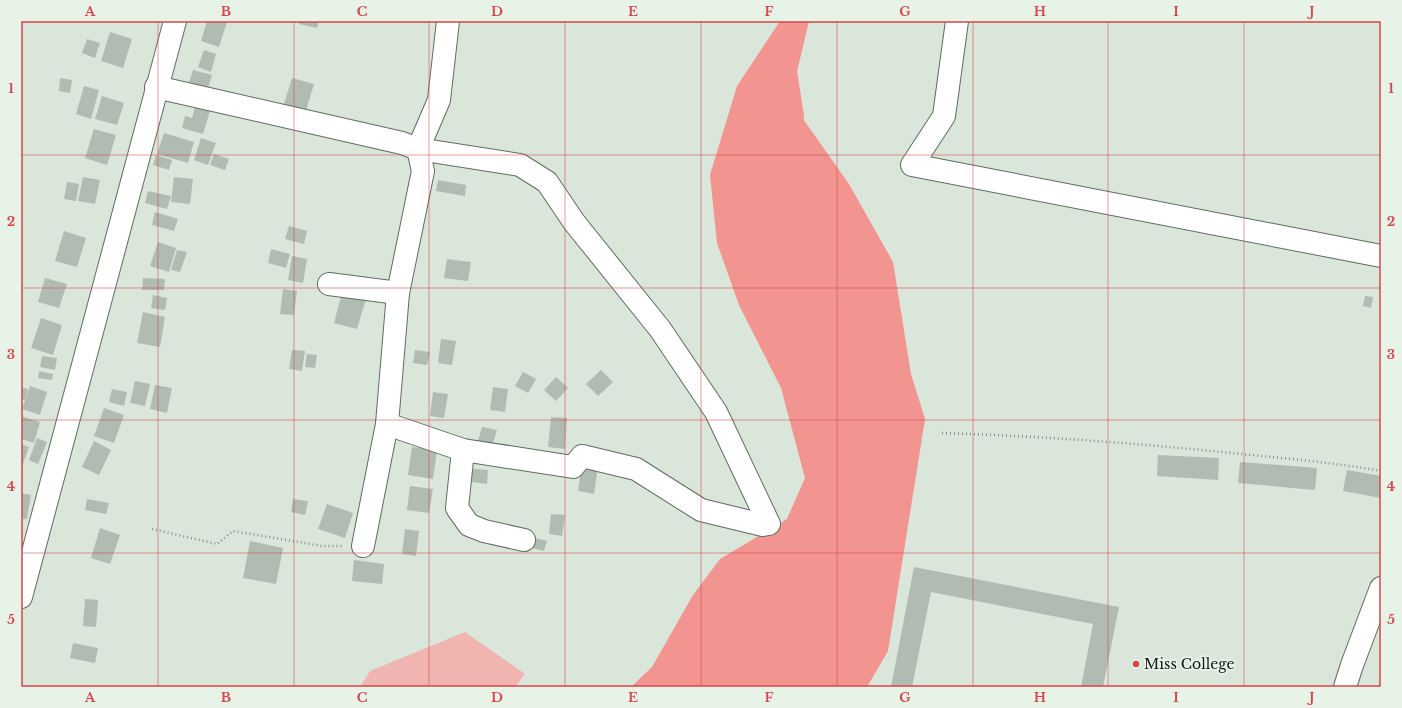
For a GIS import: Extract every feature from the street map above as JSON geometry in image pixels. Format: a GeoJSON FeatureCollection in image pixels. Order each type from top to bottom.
{"type":"FeatureCollection","features":[{"type":"Feature","properties":{"kind":"street"},"geometry":{"type":"LineString","coordinates":[[21,597],[156,87],[175,21]]}},
{"type":"Feature","properties":{"kind":"street"},"geometry":{"type":"LineString","coordinates":[[363,546],[387,424],[398,293],[423,171],[418,149],[439,100],[448,21]]}},
{"type":"Feature","properties":{"kind":"street"},"geometry":{"type":"LineString","coordinates":[[957,21],[944,116],[912,165],[1381,256]]}},
{"type":"Feature","properties":{"kind":"street"},"geometry":{"type":"LineString","coordinates":[[156,87],[402,143],[418,149],[520,166],[547,182],[574,222],[660,329],[716,412],[769,524],[763,525],[701,510],[636,469],[582,456],[573,467],[463,450],[387,424]]}},
{"type":"Feature","properties":{"kind":"street"},"geometry":{"type":"LineString","coordinates":[[329,284],[398,293]]}},
{"type":"Feature","properties":{"kind":"street"},"geometry":{"type":"LineString","coordinates":[[463,450],[457,508],[469,525],[484,531],[524,540]]}},
{"type":"Feature","properties":{"kind":"street"},"geometry":{"type":"LineString","coordinates":[[1345,687],[1352,664],[1381,588]]}},
{"type":"Feature","properties":{"kind":"path"},"geometry":{"type":"LineString","coordinates":[[942,433],[1048,437],[1199,450],[1344,464],[1381,471]]}},
{"type":"Feature","properties":{"kind":"path"},"geometry":{"type":"LineString","coordinates":[[152,529],[217,544],[233,531],[322,546],[363,546]]}},
{"type":"Feature","properties":{"kind":"shaded area"},"geometry":{"type":"Polygon","coordinates":[[[780,21],[806,21],[794,71],[801,116],[849,184],[893,262],[911,374],[925,419],[888,651],[867,687],[631,687],[652,667],[693,595],[720,559],[787,519],[805,478],[781,388],[739,305],[717,243],[710,175],[737,86],[780,21]]]}},
{"type":"Feature","properties":{"kind":"shaded area"},"geometry":{"type":"Polygon","coordinates":[[[465,632],[525,674],[515,687],[360,687],[370,671],[465,632]]]}},
{"type":"Feature","properties":{"kind":"building"},"geometry":{"type":"Polygon","coordinates":[[[207,21],[227,22],[219,47],[201,41],[207,21]]]}},
{"type":"Feature","properties":{"kind":"building"},"geometry":{"type":"Polygon","coordinates":[[[299,21],[319,21],[317,28],[299,24],[299,21]]]}},
{"type":"Feature","properties":{"kind":"building"},"geometry":{"type":"Polygon","coordinates":[[[110,32],[132,39],[123,68],[101,61],[110,32]]]}},
{"type":"Feature","properties":{"kind":"building"},"geometry":{"type":"Polygon","coordinates":[[[87,39],[100,43],[95,58],[82,53],[87,39]]]}},
{"type":"Feature","properties":{"kind":"building"},"geometry":{"type":"Polygon","coordinates":[[[204,50],[216,54],[211,72],[198,67],[204,50]]]}},
{"type":"Feature","properties":{"kind":"building"},"geometry":{"type":"Polygon","coordinates":[[[193,70],[212,75],[208,88],[189,82],[193,70]]]}},
{"type":"Feature","properties":{"kind":"building"},"geometry":{"type":"Polygon","coordinates":[[[60,78],[72,80],[70,93],[59,91],[60,78]]]}},
{"type":"Feature","properties":{"kind":"building"},"geometry":{"type":"Polygon","coordinates":[[[292,78],[314,84],[305,114],[283,107],[292,78]]]}},
{"type":"Feature","properties":{"kind":"building"},"geometry":{"type":"Polygon","coordinates":[[[84,86],[99,90],[91,119],[76,114],[84,86]]]}},
{"type":"Feature","properties":{"kind":"building"},"geometry":{"type":"Polygon","coordinates":[[[102,96],[124,103],[117,125],[95,119],[102,96]]]}},
{"type":"Feature","properties":{"kind":"building"},"geometry":{"type":"Polygon","coordinates":[[[195,106],[210,111],[203,134],[182,128],[185,116],[192,118],[195,106]]]}},
{"type":"Feature","properties":{"kind":"building"},"geometry":{"type":"Polygon","coordinates":[[[94,129],[116,135],[107,165],[85,158],[94,129]]]}},
{"type":"Feature","properties":{"kind":"building"},"geometry":{"type":"Polygon","coordinates":[[[164,133],[194,142],[188,163],[157,154],[164,133]]]}},
{"type":"Feature","properties":{"kind":"building"},"geometry":{"type":"Polygon","coordinates":[[[201,138],[216,143],[208,165],[194,160],[201,138]]]}},
{"type":"Feature","properties":{"kind":"building"},"geometry":{"type":"Polygon","coordinates":[[[214,154],[229,159],[225,170],[210,165],[214,154]]]}},
{"type":"Feature","properties":{"kind":"building"},"geometry":{"type":"Polygon","coordinates":[[[156,155],[172,160],[169,170],[153,165],[156,155]]]}},
{"type":"Feature","properties":{"kind":"building"},"geometry":{"type":"Polygon","coordinates":[[[83,177],[100,180],[95,204],[78,201],[83,177]]]}},
{"type":"Feature","properties":{"kind":"building"},"geometry":{"type":"Polygon","coordinates":[[[174,177],[193,179],[190,204],[171,202],[174,177]]]}},
{"type":"Feature","properties":{"kind":"building"},"geometry":{"type":"Polygon","coordinates":[[[438,180],[466,185],[465,196],[436,191],[438,180]]]}},
{"type":"Feature","properties":{"kind":"building"},"geometry":{"type":"Polygon","coordinates":[[[67,182],[79,184],[76,201],[64,199],[67,182]]]}},
{"type":"Feature","properties":{"kind":"building"},"geometry":{"type":"Polygon","coordinates":[[[148,191],[171,196],[167,209],[145,203],[148,191]]]}},
{"type":"Feature","properties":{"kind":"building"},"geometry":{"type":"Polygon","coordinates":[[[155,212],[178,219],[174,231],[152,225],[155,212]]]}},
{"type":"Feature","properties":{"kind":"building"},"geometry":{"type":"Polygon","coordinates":[[[289,226],[307,231],[304,244],[285,239],[289,226]]]}},
{"type":"Feature","properties":{"kind":"building"},"geometry":{"type":"Polygon","coordinates":[[[64,231],[86,238],[77,267],[55,261],[64,231]]]}},
{"type":"Feature","properties":{"kind":"building"},"geometry":{"type":"Polygon","coordinates":[[[158,242],[176,248],[169,272],[150,266],[158,242]]]}},
{"type":"Feature","properties":{"kind":"building"},"geometry":{"type":"Polygon","coordinates":[[[271,249],[290,254],[286,268],[268,263],[271,249]]]}},
{"type":"Feature","properties":{"kind":"building"},"geometry":{"type":"Polygon","coordinates":[[[177,250],[187,252],[180,272],[171,270],[177,250]]]}},
{"type":"Feature","properties":{"kind":"building"},"geometry":{"type":"Polygon","coordinates":[[[292,256],[307,259],[303,283],[288,280],[292,256]]]}},
{"type":"Feature","properties":{"kind":"building"},"geometry":{"type":"Polygon","coordinates":[[[447,259],[471,262],[468,281],[444,278],[447,259]]]}},
{"type":"Feature","properties":{"kind":"building"},"geometry":{"type":"Polygon","coordinates":[[[45,278],[67,284],[59,308],[38,302],[45,278]]]}},
{"type":"Feature","properties":{"kind":"building"},"geometry":{"type":"Polygon","coordinates":[[[143,278],[165,279],[164,290],[142,290],[143,278]]]}},
{"type":"Feature","properties":{"kind":"building"},"geometry":{"type":"Polygon","coordinates":[[[283,289],[297,291],[294,315],[280,314],[283,289]]]}},
{"type":"Feature","properties":{"kind":"building"},"geometry":{"type":"Polygon","coordinates":[[[342,293],[366,299],[357,329],[334,323],[342,293]]]}},
{"type":"Feature","properties":{"kind":"building"},"geometry":{"type":"Polygon","coordinates":[[[153,295],[167,298],[165,310],[151,308],[153,295]]]}},
{"type":"Feature","properties":{"kind":"building"},"geometry":{"type":"Polygon","coordinates":[[[1365,296],[1373,297],[1371,308],[1363,306],[1365,296]]]}},
{"type":"Feature","properties":{"kind":"building"},"geometry":{"type":"Polygon","coordinates":[[[143,312],[165,317],[160,347],[137,343],[143,312]]]}},
{"type":"Feature","properties":{"kind":"building"},"geometry":{"type":"Polygon","coordinates":[[[41,318],[62,325],[53,355],[31,348],[41,318]]]}},
{"type":"Feature","properties":{"kind":"building"},"geometry":{"type":"Polygon","coordinates":[[[441,339],[456,341],[452,365],[438,363],[441,339]]]}},
{"type":"Feature","properties":{"kind":"building"},"geometry":{"type":"Polygon","coordinates":[[[292,350],[305,351],[302,371],[289,369],[292,350]]]}},
{"type":"Feature","properties":{"kind":"building"},"geometry":{"type":"Polygon","coordinates":[[[415,350],[430,352],[427,365],[413,363],[415,350]]]}},
{"type":"Feature","properties":{"kind":"building"},"geometry":{"type":"Polygon","coordinates":[[[307,354],[317,355],[315,368],[305,367],[307,354]]]}},
{"type":"Feature","properties":{"kind":"building"},"geometry":{"type":"Polygon","coordinates":[[[42,356],[57,358],[55,370],[40,367],[42,356]]]}},
{"type":"Feature","properties":{"kind":"building"},"geometry":{"type":"Polygon","coordinates":[[[601,370],[613,382],[598,396],[586,384],[601,370]]]}},
{"type":"Feature","properties":{"kind":"building"},"geometry":{"type":"Polygon","coordinates":[[[39,371],[53,374],[52,380],[38,378],[39,371]]]}},
{"type":"Feature","properties":{"kind":"building"},"geometry":{"type":"Polygon","coordinates":[[[523,372],[536,379],[528,393],[515,386],[523,372]]]}},
{"type":"Feature","properties":{"kind":"building"},"geometry":{"type":"Polygon","coordinates":[[[556,377],[568,388],[556,401],[544,390],[556,377]]]}},
{"type":"Feature","properties":{"kind":"building"},"geometry":{"type":"Polygon","coordinates":[[[135,381],[150,384],[145,406],[130,403],[135,381]]]}},
{"type":"Feature","properties":{"kind":"building"},"geometry":{"type":"Polygon","coordinates":[[[155,385],[172,388],[167,413],[150,409],[155,385]]]}},
{"type":"Feature","properties":{"kind":"building"},"geometry":{"type":"Polygon","coordinates":[[[30,386],[47,392],[40,415],[22,409],[30,386]]]}},
{"type":"Feature","properties":{"kind":"building"},"geometry":{"type":"Polygon","coordinates":[[[21,387],[28,389],[25,400],[21,399],[21,387]]]}},
{"type":"Feature","properties":{"kind":"building"},"geometry":{"type":"Polygon","coordinates":[[[493,387],[508,389],[505,412],[490,410],[493,387]]]}},
{"type":"Feature","properties":{"kind":"building"},"geometry":{"type":"Polygon","coordinates":[[[112,389],[127,392],[124,406],[109,402],[112,389]]]}},
{"type":"Feature","properties":{"kind":"building"},"geometry":{"type":"Polygon","coordinates":[[[433,392],[448,394],[444,418],[430,416],[433,392]]]}},
{"type":"Feature","properties":{"kind":"building"},"geometry":{"type":"Polygon","coordinates":[[[104,408],[124,415],[114,443],[94,436],[104,408]]]}},
{"type":"Feature","properties":{"kind":"building"},"geometry":{"type":"Polygon","coordinates":[[[21,416],[40,422],[34,443],[21,439],[21,416]]]}},
{"type":"Feature","properties":{"kind":"building"},"geometry":{"type":"Polygon","coordinates":[[[551,417],[567,418],[565,449],[548,447],[551,417]]]}},
{"type":"Feature","properties":{"kind":"building"},"geometry":{"type":"Polygon","coordinates":[[[482,427],[497,430],[491,449],[477,445],[482,427]]]}},
{"type":"Feature","properties":{"kind":"building"},"geometry":{"type":"Polygon","coordinates":[[[37,438],[47,442],[38,464],[29,460],[37,438]]]}},
{"type":"Feature","properties":{"kind":"building"},"geometry":{"type":"Polygon","coordinates":[[[94,441],[111,450],[99,475],[82,467],[94,441]]]}},
{"type":"Feature","properties":{"kind":"building"},"geometry":{"type":"Polygon","coordinates":[[[21,444],[29,447],[21,469],[21,444]]]}},
{"type":"Feature","properties":{"kind":"building"},"geometry":{"type":"Polygon","coordinates":[[[412,447],[437,450],[433,479],[408,475],[412,447]]]}},
{"type":"Feature","properties":{"kind":"building"},"geometry":{"type":"Polygon","coordinates":[[[1158,455],[1219,458],[1218,480],[1157,476],[1158,455]]]}},
{"type":"Feature","properties":{"kind":"building"},"geometry":{"type":"Polygon","coordinates":[[[1240,462],[1317,468],[1315,490],[1238,483],[1240,462]]]}},
{"type":"Feature","properties":{"kind":"building"},"geometry":{"type":"Polygon","coordinates":[[[582,463],[598,466],[594,494],[578,491],[582,463]]]}},
{"type":"Feature","properties":{"kind":"building"},"geometry":{"type":"Polygon","coordinates":[[[465,468],[488,470],[487,484],[464,481],[465,468]]]}},
{"type":"Feature","properties":{"kind":"building"},"geometry":{"type":"Polygon","coordinates":[[[1347,470],[1381,476],[1381,498],[1343,491],[1347,470]]]}},
{"type":"Feature","properties":{"kind":"building"},"geometry":{"type":"Polygon","coordinates":[[[410,486],[433,489],[429,513],[407,510],[410,486]]]}},
{"type":"Feature","properties":{"kind":"building"},"geometry":{"type":"Polygon","coordinates":[[[21,493],[31,495],[27,519],[21,519],[21,493]]]}},
{"type":"Feature","properties":{"kind":"building"},"geometry":{"type":"Polygon","coordinates":[[[87,499],[109,503],[106,514],[85,510],[87,499]]]}},
{"type":"Feature","properties":{"kind":"building"},"geometry":{"type":"Polygon","coordinates":[[[293,499],[308,501],[305,515],[291,512],[293,499]]]}},
{"type":"Feature","properties":{"kind":"building"},"geometry":{"type":"Polygon","coordinates":[[[327,504],[353,513],[345,538],[318,529],[327,504]]]}},
{"type":"Feature","properties":{"kind":"building"},"geometry":{"type":"Polygon","coordinates":[[[551,514],[565,515],[562,536],[549,534],[551,514]]]}},
{"type":"Feature","properties":{"kind":"building"},"geometry":{"type":"Polygon","coordinates":[[[100,528],[120,535],[110,564],[91,558],[100,528]]]}},
{"type":"Feature","properties":{"kind":"building"},"geometry":{"type":"Polygon","coordinates":[[[405,529],[419,531],[416,556],[402,554],[405,529]]]}},
{"type":"Feature","properties":{"kind":"building"},"geometry":{"type":"Polygon","coordinates":[[[526,536],[547,541],[544,551],[524,546],[526,536]]]}},
{"type":"Feature","properties":{"kind":"building"},"geometry":{"type":"Polygon","coordinates":[[[250,541],[283,548],[276,584],[243,578],[250,541]]]}},
{"type":"Feature","properties":{"kind":"building"},"geometry":{"type":"Polygon","coordinates":[[[354,560],[384,564],[382,584],[352,581],[354,560]]]}},
{"type":"Feature","properties":{"kind":"building"},"geometry":{"type":"Polygon","coordinates":[[[914,567],[1119,607],[1103,687],[1081,687],[1093,624],[931,592],[912,687],[891,687],[914,567]]]}},
{"type":"Feature","properties":{"kind":"building"},"geometry":{"type":"Polygon","coordinates":[[[85,599],[98,600],[96,627],[83,626],[85,599]]]}},
{"type":"Feature","properties":{"kind":"building"},"geometry":{"type":"Polygon","coordinates":[[[73,643],[98,648],[95,663],[70,658],[73,643]]]}},
{"type":"Feature","properties":{"kind":"waterway"},"geometry":{"type":"LineString","coordinates":[[800,123],[801,116],[794,71],[806,21]]}},
{"type":"Feature","properties":{"kind":"place","name":"Miss College"},"geometry":{"type":"Point","coordinates":[1136,664]}}]}
